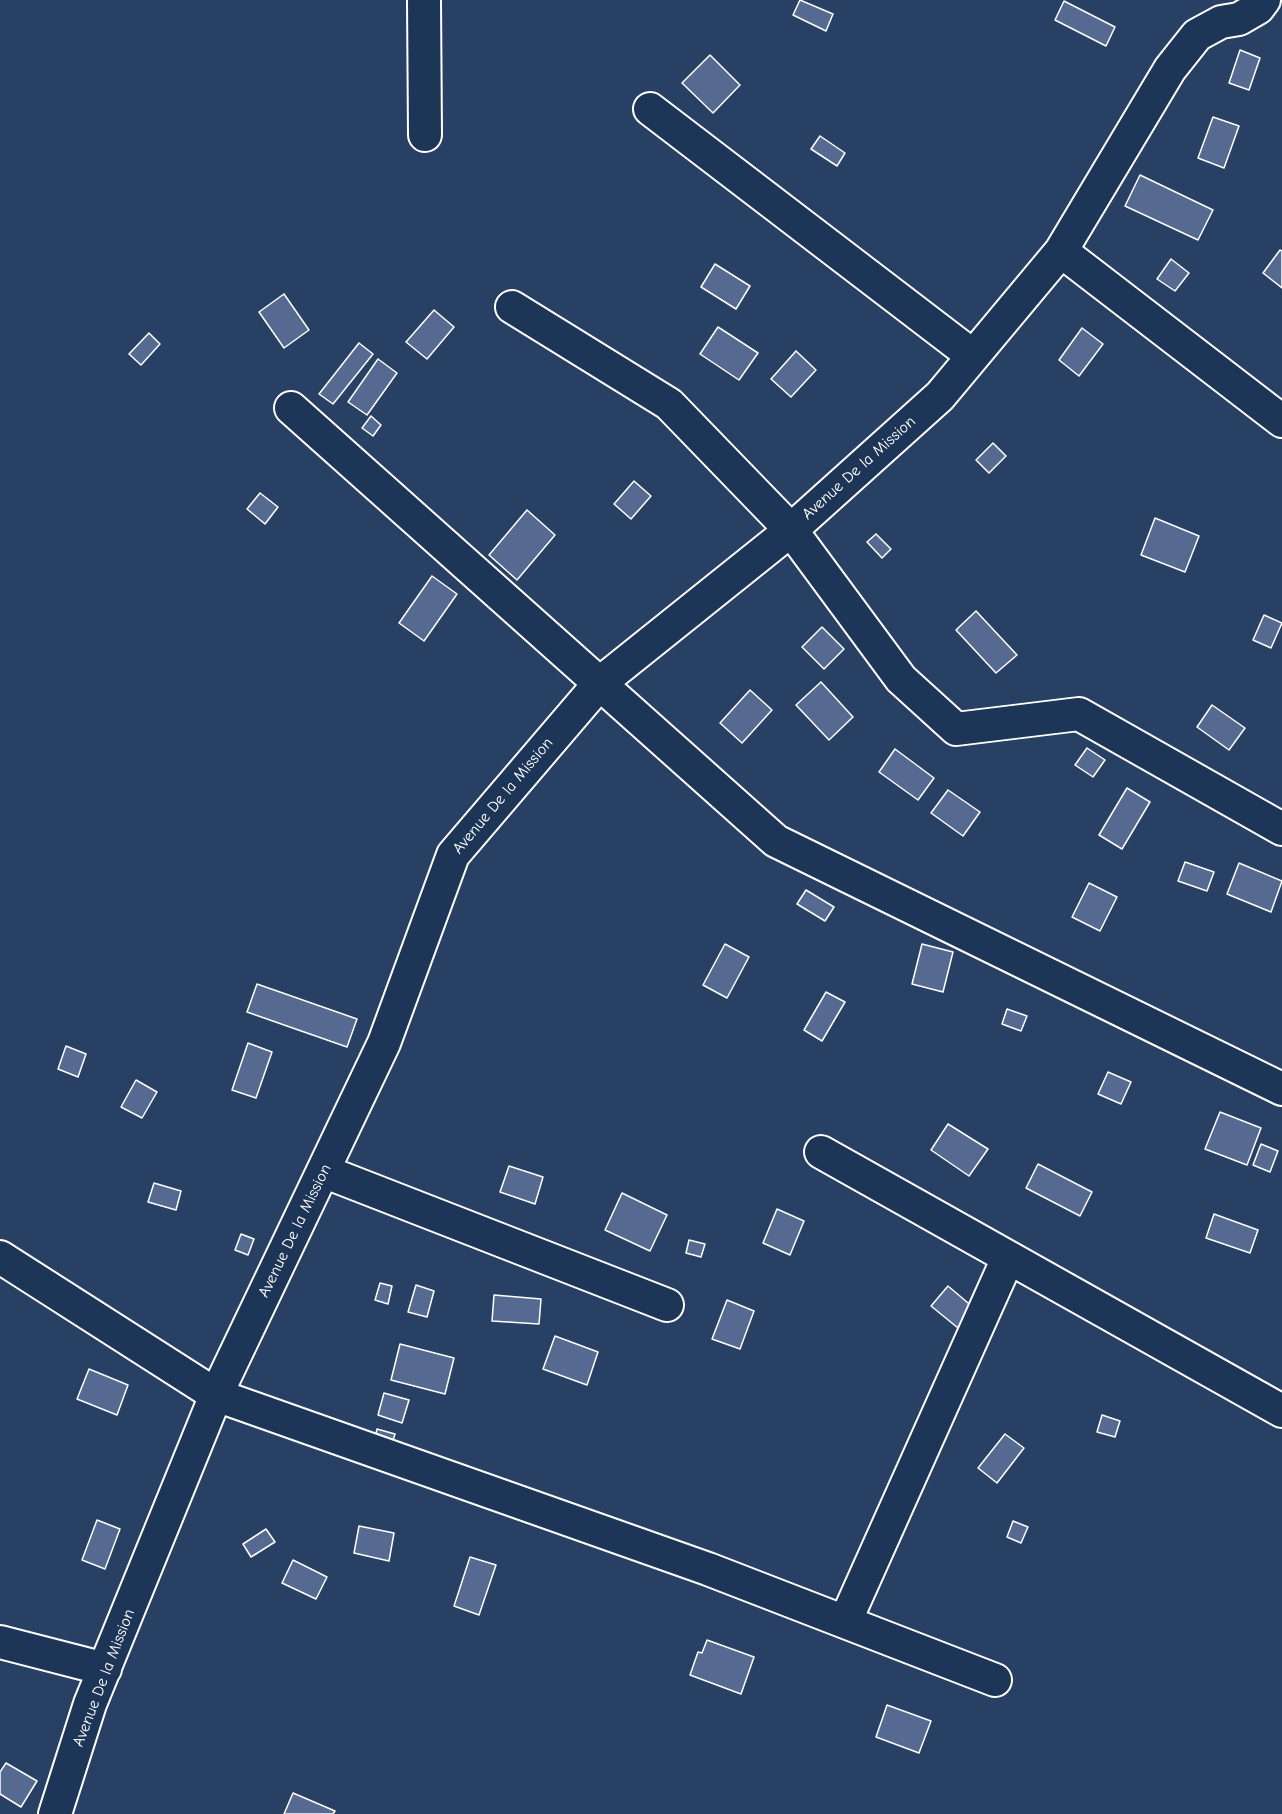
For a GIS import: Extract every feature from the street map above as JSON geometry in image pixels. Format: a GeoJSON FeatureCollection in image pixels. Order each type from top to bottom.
{"type":"FeatureCollection","features":[{"type":"Feature","properties":{"kind":"street"},"geometry":{"type":"LineString","coordinates":[[424,0],[425,135]]}},
{"type":"Feature","properties":{"kind":"street","name":"Avenue De la Mission"},"geometry":{"type":"LineString","coordinates":[[55,1814],[90,1704],[216,1395],[384,1043],[453,855],[600,683],[791,530],[939,396],[1061,251],[1170,69],[1197,35],[1221,22],[1239,19],[1258,8],[1264,0]]}},
{"type":"Feature","properties":{"kind":"street"},"geometry":{"type":"LineString","coordinates":[[650,110],[973,356]]}},
{"type":"Feature","properties":{"kind":"street"},"geometry":{"type":"LineString","coordinates":[[1061,251],[1282,420]]}},
{"type":"Feature","properties":{"kind":"street"},"geometry":{"type":"LineString","coordinates":[[512,307],[669,404],[791,530],[901,679],[956,729],[1078,714],[1282,829]]}},
{"type":"Feature","properties":{"kind":"street"},"geometry":{"type":"LineString","coordinates":[[291,408],[776,841],[1282,1089]]}},
{"type":"Feature","properties":{"kind":"street"},"geometry":{"type":"LineString","coordinates":[[822,1152],[1282,1411]]}},
{"type":"Feature","properties":{"kind":"street"},"geometry":{"type":"LineString","coordinates":[[323,1171],[667,1305]]}},
{"type":"Feature","properties":{"kind":"street"},"geometry":{"type":"LineString","coordinates":[[0,1257],[216,1395],[708,1569],[995,1680]]}},
{"type":"Feature","properties":{"kind":"street"},"geometry":{"type":"LineString","coordinates":[[845,1622],[1008,1258]]}},
{"type":"Feature","properties":{"kind":"street"},"geometry":{"type":"LineString","coordinates":[[0,1642],[105,1669]]}},
{"type":"Feature","properties":{"kind":"building"},"geometry":{"type":"Polygon","coordinates":[[[800,0],[833,14],[826,31],[793,15],[800,0]]]}},
{"type":"Feature","properties":{"kind":"building"},"geometry":{"type":"Polygon","coordinates":[[[1064,1],[1115,27],[1106,46],[1055,20],[1064,1]]]}},
{"type":"Feature","properties":{"kind":"building"},"geometry":{"type":"Polygon","coordinates":[[[1240,50],[1260,58],[1249,90],[1229,83],[1240,50]]]}},
{"type":"Feature","properties":{"kind":"building"},"geometry":{"type":"Polygon","coordinates":[[[710,55],[740,85],[713,113],[682,83],[710,55]]]}},
{"type":"Feature","properties":{"kind":"building"},"geometry":{"type":"Polygon","coordinates":[[[1213,117],[1239,126],[1224,168],[1198,158],[1213,117]]]}},
{"type":"Feature","properties":{"kind":"building"},"geometry":{"type":"Polygon","coordinates":[[[820,136],[845,153],[837,166],[811,149],[820,136]]]}},
{"type":"Feature","properties":{"kind":"building"},"geometry":{"type":"Polygon","coordinates":[[[1140,175],[1213,210],[1198,240],[1125,206],[1140,175]]]}},
{"type":"Feature","properties":{"kind":"building"},"geometry":{"type":"Polygon","coordinates":[[[1280,250],[1282,251],[1282,288],[1263,273],[1280,250]]]}},
{"type":"Feature","properties":{"kind":"building"},"geometry":{"type":"Polygon","coordinates":[[[1171,259],[1189,273],[1175,291],[1157,279],[1171,259]]]}},
{"type":"Feature","properties":{"kind":"building"},"geometry":{"type":"Polygon","coordinates":[[[715,264],[750,286],[736,309],[701,287],[715,264]]]}},
{"type":"Feature","properties":{"kind":"building"},"geometry":{"type":"Polygon","coordinates":[[[284,294],[309,330],[284,348],[259,312],[284,294]]]}},
{"type":"Feature","properties":{"kind":"building"},"geometry":{"type":"Polygon","coordinates":[[[434,310],[454,327],[427,359],[406,342],[434,310]]]}},
{"type":"Feature","properties":{"kind":"building"},"geometry":{"type":"Polygon","coordinates":[[[718,327],[758,353],[739,380],[700,354],[718,327]]]}},
{"type":"Feature","properties":{"kind":"building"},"geometry":{"type":"Polygon","coordinates":[[[1082,328],[1103,344],[1079,376],[1059,360],[1082,328]]]}},
{"type":"Feature","properties":{"kind":"building"},"geometry":{"type":"Polygon","coordinates":[[[149,333],[160,344],[141,365],[129,354],[149,333]]]}},
{"type":"Feature","properties":{"kind":"building"},"geometry":{"type":"Polygon","coordinates":[[[359,343],[373,354],[333,404],[319,394],[359,343]]]}},
{"type":"Feature","properties":{"kind":"building"},"geometry":{"type":"Polygon","coordinates":[[[796,351],[816,370],[791,397],[771,379],[796,351]]]}},
{"type":"Feature","properties":{"kind":"building"},"geometry":{"type":"Polygon","coordinates":[[[378,359],[397,373],[367,415],[348,402],[378,359]]]}},
{"type":"Feature","properties":{"kind":"building"},"geometry":{"type":"Polygon","coordinates":[[[371,416],[381,425],[373,436],[362,428],[371,416]]]}},
{"type":"Feature","properties":{"kind":"building"},"geometry":{"type":"Polygon","coordinates":[[[993,443],[1006,456],[989,473],[976,460],[993,443]]]}},
{"type":"Feature","properties":{"kind":"building"},"geometry":{"type":"Polygon","coordinates":[[[634,481],[651,496],[631,519],[614,504],[634,481]]]}},
{"type":"Feature","properties":{"kind":"building"},"geometry":{"type":"Polygon","coordinates":[[[260,493],[278,507],[265,524],[247,509],[260,493]]]}},
{"type":"Feature","properties":{"kind":"building"},"geometry":{"type":"Polygon","coordinates":[[[527,510],[555,535],[517,580],[489,555],[527,510]]]}},
{"type":"Feature","properties":{"kind":"building"},"geometry":{"type":"Polygon","coordinates":[[[1155,518],[1199,536],[1185,572],[1141,555],[1155,518]]]}},
{"type":"Feature","properties":{"kind":"building"},"geometry":{"type":"Polygon","coordinates":[[[876,534],[891,549],[882,558],[867,542],[876,534]]]}},
{"type":"Feature","properties":{"kind":"building"},"geometry":{"type":"Polygon","coordinates":[[[432,576],[457,594],[424,641],[399,623],[432,576]]]}},
{"type":"Feature","properties":{"kind":"building"},"geometry":{"type":"Polygon","coordinates":[[[976,611],[1017,655],[996,673],[956,630],[976,611]]]}},
{"type":"Feature","properties":{"kind":"building"},"geometry":{"type":"Polygon","coordinates":[[[1264,615],[1282,623],[1271,648],[1253,640],[1264,615]]]}},
{"type":"Feature","properties":{"kind":"building"},"geometry":{"type":"Polygon","coordinates":[[[822,627],[844,649],[824,669],[802,647],[822,627]]]}},
{"type":"Feature","properties":{"kind":"building"},"geometry":{"type":"Polygon","coordinates":[[[821,682],[853,717],[829,740],[796,705],[821,682]]]}},
{"type":"Feature","properties":{"kind":"building"},"geometry":{"type":"Polygon","coordinates":[[[750,690],[772,710],[742,743],[720,723],[750,690]]]}},
{"type":"Feature","properties":{"kind":"building"},"geometry":{"type":"Polygon","coordinates":[[[1212,705],[1245,728],[1229,750],[1197,727],[1212,705]]]}},
{"type":"Feature","properties":{"kind":"building"},"geometry":{"type":"Polygon","coordinates":[[[1087,748],[1105,760],[1093,777],[1075,765],[1087,748]]]}},
{"type":"Feature","properties":{"kind":"building"},"geometry":{"type":"Polygon","coordinates":[[[895,749],[934,778],[918,800],[879,772],[895,749]]]}},
{"type":"Feature","properties":{"kind":"building"},"geometry":{"type":"Polygon","coordinates":[[[1127,788],[1150,802],[1122,849],[1099,835],[1127,788]]]}},
{"type":"Feature","properties":{"kind":"building"},"geometry":{"type":"Polygon","coordinates":[[[948,790],[980,812],[963,836],[931,813],[948,790]]]}},
{"type":"Feature","properties":{"kind":"building"},"geometry":{"type":"Polygon","coordinates":[[[1185,862],[1214,872],[1207,891],[1178,881],[1185,862]]]}},
{"type":"Feature","properties":{"kind":"building"},"geometry":{"type":"Polygon","coordinates":[[[1239,863],[1282,881],[1271,912],[1227,894],[1239,863]]]}},
{"type":"Feature","properties":{"kind":"building"},"geometry":{"type":"Polygon","coordinates":[[[1089,883],[1117,897],[1100,931],[1072,917],[1089,883]]]}},
{"type":"Feature","properties":{"kind":"building"},"geometry":{"type":"Polygon","coordinates":[[[806,890],[834,907],[825,921],[797,904],[806,890]]]}},
{"type":"Feature","properties":{"kind":"building"},"geometry":{"type":"Polygon","coordinates":[[[725,944],[749,957],[727,998],[703,985],[725,944]]]}},
{"type":"Feature","properties":{"kind":"building"},"geometry":{"type":"Polygon","coordinates":[[[922,944],[953,952],[943,992],[912,984],[922,944]]]}},
{"type":"Feature","properties":{"kind":"building"},"geometry":{"type":"Polygon","coordinates":[[[257,984],[357,1019],[347,1047],[247,1012],[257,984]]]}},
{"type":"Feature","properties":{"kind":"building"},"geometry":{"type":"Polygon","coordinates":[[[826,992],[845,1002],[822,1041],[804,1030],[826,992]]]}},
{"type":"Feature","properties":{"kind":"building"},"geometry":{"type":"Polygon","coordinates":[[[1007,1009],[1027,1016],[1021,1031],[1002,1024],[1007,1009]]]}},
{"type":"Feature","properties":{"kind":"building"},"geometry":{"type":"Polygon","coordinates":[[[248,1043],[272,1052],[256,1098],[232,1090],[248,1043]]]}},
{"type":"Feature","properties":{"kind":"building"},"geometry":{"type":"Polygon","coordinates":[[[66,1046],[86,1054],[78,1077],[58,1069],[66,1046]]]}},
{"type":"Feature","properties":{"kind":"building"},"geometry":{"type":"Polygon","coordinates":[[[1108,1072],[1131,1082],[1121,1104],[1098,1094],[1108,1072]]]}},
{"type":"Feature","properties":{"kind":"building"},"geometry":{"type":"Polygon","coordinates":[[[136,1080],[157,1092],[142,1118],[121,1107],[136,1080]]]}},
{"type":"Feature","properties":{"kind":"building"},"geometry":{"type":"Polygon","coordinates":[[[1220,1112],[1261,1128],[1247,1165],[1205,1149],[1220,1112]]]}},
{"type":"Feature","properties":{"kind":"building"},"geometry":{"type":"Polygon","coordinates":[[[948,1124],[988,1149],[969,1176],[931,1150],[948,1124]]]}},
{"type":"Feature","properties":{"kind":"building"},"geometry":{"type":"Polygon","coordinates":[[[1261,1144],[1278,1151],[1270,1172],[1253,1165],[1261,1144]]]}},
{"type":"Feature","properties":{"kind":"building"},"geometry":{"type":"Polygon","coordinates":[[[1038,1164],[1092,1192],[1080,1216],[1026,1188],[1038,1164]]]}},
{"type":"Feature","properties":{"kind":"building"},"geometry":{"type":"Polygon","coordinates":[[[509,1166],[543,1177],[535,1204],[500,1192],[509,1166]]]}},
{"type":"Feature","properties":{"kind":"building"},"geometry":{"type":"Polygon","coordinates":[[[154,1183],[181,1191],[176,1210],[148,1202],[154,1183]]]}},
{"type":"Feature","properties":{"kind":"building"},"geometry":{"type":"Polygon","coordinates":[[[622,1193],[667,1215],[650,1251],[605,1230],[622,1193]]]}},
{"type":"Feature","properties":{"kind":"building"},"geometry":{"type":"Polygon","coordinates":[[[777,1209],[804,1221],[790,1255],[763,1243],[777,1209]]]}},
{"type":"Feature","properties":{"kind":"building"},"geometry":{"type":"Polygon","coordinates":[[[1214,1214],[1258,1230],[1250,1253],[1206,1238],[1214,1214]]]}},
{"type":"Feature","properties":{"kind":"building"},"geometry":{"type":"Polygon","coordinates":[[[241,1234],[254,1239],[248,1255],[235,1250],[241,1234]]]}},
{"type":"Feature","properties":{"kind":"building"},"geometry":{"type":"Polygon","coordinates":[[[689,1240],[705,1244],[701,1257],[686,1253],[689,1240]]]}},
{"type":"Feature","properties":{"kind":"building"},"geometry":{"type":"Polygon","coordinates":[[[380,1283],[392,1286],[388,1304],[375,1300],[380,1283]]]}},
{"type":"Feature","properties":{"kind":"building"},"geometry":{"type":"Polygon","coordinates":[[[416,1285],[434,1291],[427,1317],[408,1312],[416,1285]]]}},
{"type":"Feature","properties":{"kind":"building"},"geometry":{"type":"Polygon","coordinates":[[[948,1286],[974,1308],[958,1328],[931,1306],[948,1286]]]}},
{"type":"Feature","properties":{"kind":"building"},"geometry":{"type":"Polygon","coordinates":[[[494,1295],[541,1299],[539,1324],[492,1321],[494,1295]]]}},
{"type":"Feature","properties":{"kind":"building"},"geometry":{"type":"Polygon","coordinates":[[[727,1300],[754,1311],[740,1349],[712,1339],[727,1300]]]}},
{"type":"Feature","properties":{"kind":"building"},"geometry":{"type":"Polygon","coordinates":[[[555,1336],[598,1352],[587,1385],[543,1369],[555,1336]]]}},
{"type":"Feature","properties":{"kind":"building"},"geometry":{"type":"Polygon","coordinates":[[[400,1344],[454,1358],[445,1394],[391,1380],[400,1344]]]}},
{"type":"Feature","properties":{"kind":"building"},"geometry":{"type":"Polygon","coordinates":[[[89,1369],[128,1385],[117,1415],[77,1399],[89,1369]]]}},
{"type":"Feature","properties":{"kind":"building"},"geometry":{"type":"Polygon","coordinates":[[[384,1393],[409,1400],[402,1423],[378,1415],[384,1393]]]}},
{"type":"Feature","properties":{"kind":"building"},"geometry":{"type":"Polygon","coordinates":[[[1102,1415],[1120,1421],[1115,1437],[1097,1432],[1102,1415]]]}},
{"type":"Feature","properties":{"kind":"building"},"geometry":{"type":"Polygon","coordinates":[[[377,1429],[395,1434],[391,1447],[374,1443],[377,1429]]]}},
{"type":"Feature","properties":{"kind":"building"},"geometry":{"type":"Polygon","coordinates":[[[1005,1434],[1024,1448],[997,1483],[978,1468],[1005,1434]]]}},
{"type":"Feature","properties":{"kind":"building"},"geometry":{"type":"Polygon","coordinates":[[[97,1520],[120,1529],[105,1569],[82,1560],[97,1520]]]}},
{"type":"Feature","properties":{"kind":"building"},"geometry":{"type":"Polygon","coordinates":[[[1013,1521],[1028,1527],[1021,1543],[1007,1537],[1013,1521]]]}},
{"type":"Feature","properties":{"kind":"building"},"geometry":{"type":"Polygon","coordinates":[[[359,1526],[394,1533],[389,1561],[354,1553],[359,1526]]]}},
{"type":"Feature","properties":{"kind":"building"},"geometry":{"type":"Polygon","coordinates":[[[266,1529],[275,1542],[251,1557],[243,1544],[266,1529]]]}},
{"type":"Feature","properties":{"kind":"building"},"geometry":{"type":"Polygon","coordinates":[[[470,1557],[496,1565],[479,1615],[454,1606],[470,1557]]]}},
{"type":"Feature","properties":{"kind":"building"},"geometry":{"type":"Polygon","coordinates":[[[293,1560],[327,1577],[316,1599],[282,1583],[293,1560]]]}},
{"type":"Feature","properties":{"kind":"building"},"geometry":{"type":"Polygon","coordinates":[[[707,1640],[754,1657],[741,1694],[690,1675],[698,1652],[702,1653],[707,1640]]]}},
{"type":"Feature","properties":{"kind":"building"},"geometry":{"type":"Polygon","coordinates":[[[887,1705],[931,1721],[919,1753],[876,1737],[887,1705]]]}},
{"type":"Feature","properties":{"kind":"building"},"geometry":{"type":"Polygon","coordinates":[[[6,1763],[37,1781],[21,1807],[0,1794],[0,1772],[6,1763]]]}},
{"type":"Feature","properties":{"kind":"building"},"geometry":{"type":"Polygon","coordinates":[[[293,1793],[335,1811],[333,1814],[284,1814],[293,1793]]]}}]}
